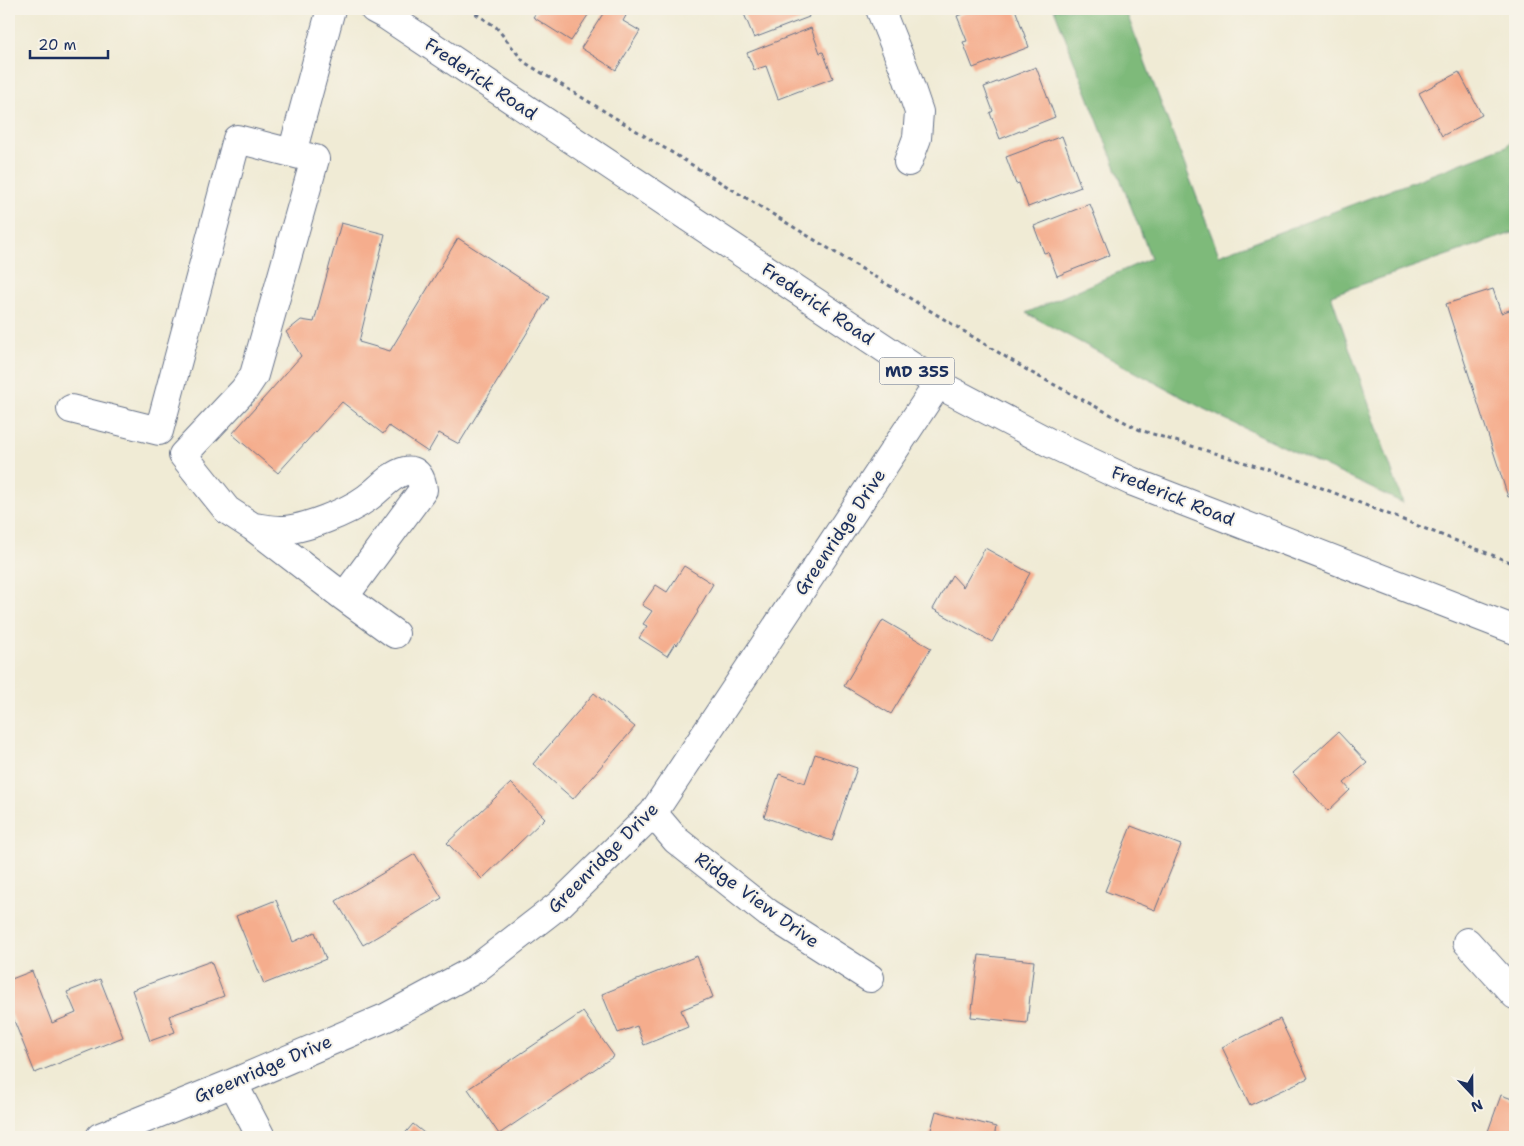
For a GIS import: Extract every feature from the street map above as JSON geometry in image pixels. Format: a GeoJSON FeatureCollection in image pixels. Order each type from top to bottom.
{"type":"FeatureCollection","features":[{"type":"Feature","properties":{"kind":"street"},"geometry":{"type":"LineString","coordinates":[[292,153],[331,9]]}},
{"type":"Feature","properties":{"kind":"street","name":"Frederick Road"},"geometry":{"type":"LineString","coordinates":[[374,9],[938,384],[1050,443],[1131,481],[1515,630]]}},
{"type":"Feature","properties":{"kind":"street"},"geometry":{"type":"LineString","coordinates":[[880,9],[919,112],[917,138],[908,162]]}},
{"type":"Feature","properties":{"kind":"street"},"geometry":{"type":"LineString","coordinates":[[160,431],[237,139],[315,160],[254,375],[244,390],[183,455]]}},
{"type":"Feature","properties":{"kind":"street","name":"Greenridge Drive"},"geometry":{"type":"LineString","coordinates":[[100,1137],[387,1017],[476,969],[560,904],[653,813],[938,384]]}},
{"type":"Feature","properties":{"kind":"street"},"geometry":{"type":"LineString","coordinates":[[71,409],[160,431],[183,455],[226,510],[253,527],[395,634]]}},
{"type":"Feature","properties":{"kind":"street"},"geometry":{"type":"LineString","coordinates":[[253,527],[282,530],[316,522],[342,513],[366,499],[398,474],[412,471],[418,474],[423,490],[344,597]]}},
{"type":"Feature","properties":{"kind":"street","name":"Ridge View Drive"},"geometry":{"type":"LineString","coordinates":[[653,813],[676,840],[768,913],[870,978]]}},
{"type":"Feature","properties":{"kind":"street"},"geometry":{"type":"LineString","coordinates":[[1467,942],[1515,995]]}},
{"type":"Feature","properties":{"kind":"street"},"geometry":{"type":"LineString","coordinates":[[233,1083],[261,1137]]}},
{"type":"Feature","properties":{"kind":"path"},"geometry":{"type":"LineString","coordinates":[[469,9],[496,27],[524,62],[1032,373],[1140,430],[1304,481],[1515,564]]}},
{"type":"Feature","properties":{"kind":"green space"},"geometry":{"type":"Polygon","coordinates":[[[1054,9],[1125,9],[1219,255],[1507,146],[1515,135],[1515,232],[1331,295],[1403,503],[1204,409],[1026,313],[1151,258],[1054,9]]]}},
{"type":"Feature","properties":{"kind":"building"},"geometry":{"type":"Polygon","coordinates":[[[539,9],[592,9],[571,41],[533,17],[539,9]]]}},
{"type":"Feature","properties":{"kind":"building"},"geometry":{"type":"Polygon","coordinates":[[[606,9],[624,9],[628,12],[623,21],[640,31],[616,70],[581,48],[606,9]]]}},
{"type":"Feature","properties":{"kind":"building"},"geometry":{"type":"Polygon","coordinates":[[[742,9],[806,9],[809,17],[754,38],[742,9]]]}},
{"type":"Feature","properties":{"kind":"building"},"geometry":{"type":"Polygon","coordinates":[[[976,9],[1015,9],[1029,47],[973,68],[963,42],[967,41],[957,16],[976,9]]]}},
{"type":"Feature","properties":{"kind":"building"},"geometry":{"type":"Polygon","coordinates":[[[811,28],[820,53],[823,52],[833,78],[778,99],[766,66],[754,70],[747,53],[811,28]]]}},
{"type":"Feature","properties":{"kind":"building"},"geometry":{"type":"Polygon","coordinates":[[[1036,67],[1055,117],[1000,139],[990,113],[993,111],[984,87],[1036,67]]]}},
{"type":"Feature","properties":{"kind":"building"},"geometry":{"type":"Polygon","coordinates":[[[1459,72],[1482,115],[1442,136],[1419,93],[1459,72]]]}},
{"type":"Feature","properties":{"kind":"building"},"geometry":{"type":"Polygon","coordinates":[[[1062,136],[1081,187],[1028,207],[1019,183],[1016,184],[1006,157],[1062,136]]]}},
{"type":"Feature","properties":{"kind":"building"},"geometry":{"type":"Polygon","coordinates":[[[1090,204],[1110,255],[1057,276],[1048,252],[1044,253],[1034,226],[1090,204]]]}},
{"type":"Feature","properties":{"kind":"building"},"geometry":{"type":"Polygon","coordinates":[[[341,223],[385,234],[359,342],[390,351],[458,238],[549,297],[459,444],[439,433],[428,452],[389,426],[383,434],[342,402],[278,473],[232,434],[301,356],[286,332],[301,320],[314,322],[341,223]]]}},
{"type":"Feature","properties":{"kind":"building"},"geometry":{"type":"Polygon","coordinates":[[[1493,289],[1501,313],[1515,308],[1515,495],[1508,497],[1446,304],[1493,289]]]}},
{"type":"Feature","properties":{"kind":"building"},"geometry":{"type":"Polygon","coordinates":[[[985,548],[1030,573],[992,642],[933,609],[952,575],[963,587],[985,548]]]}},
{"type":"Feature","properties":{"kind":"building"},"geometry":{"type":"Polygon","coordinates":[[[684,566],[713,584],[677,645],[675,643],[667,656],[639,638],[647,626],[643,624],[652,611],[642,605],[656,585],[667,592],[684,566]]]}},
{"type":"Feature","properties":{"kind":"building"},"geometry":{"type":"Polygon","coordinates":[[[883,620],[931,648],[891,714],[844,686],[883,620]]]}},
{"type":"Feature","properties":{"kind":"building"},"geometry":{"type":"Polygon","coordinates":[[[594,693],[635,727],[573,799],[533,764],[594,693]]]}},
{"type":"Feature","properties":{"kind":"building"},"geometry":{"type":"Polygon","coordinates":[[[1338,732],[1367,763],[1344,783],[1350,790],[1328,811],[1293,773],[1338,732]]]}},
{"type":"Feature","properties":{"kind":"building"},"geometry":{"type":"Polygon","coordinates":[[[815,754],[857,768],[832,841],[764,817],[779,774],[805,783],[815,754]]]}},
{"type":"Feature","properties":{"kind":"building"},"geometry":{"type":"Polygon","coordinates":[[[511,783],[545,818],[482,879],[447,843],[511,783]]]}},
{"type":"Feature","properties":{"kind":"building"},"geometry":{"type":"Polygon","coordinates":[[[1131,826],[1181,845],[1155,910],[1105,891],[1131,826]]]}},
{"type":"Feature","properties":{"kind":"building"},"geometry":{"type":"Polygon","coordinates":[[[415,854],[442,898],[363,945],[336,901],[415,854]]]}},
{"type":"Feature","properties":{"kind":"building"},"geometry":{"type":"Polygon","coordinates":[[[276,900],[293,942],[315,932],[326,959],[264,984],[236,916],[276,900]]]}},
{"type":"Feature","properties":{"kind":"building"},"geometry":{"type":"Polygon","coordinates":[[[979,955],[1034,961],[1027,1023],[971,1017],[979,955]]]}},
{"type":"Feature","properties":{"kind":"building"},"geometry":{"type":"Polygon","coordinates":[[[697,956],[713,997],[681,1010],[688,1027],[644,1045],[637,1026],[618,1033],[602,994],[697,956]]]}},
{"type":"Feature","properties":{"kind":"building"},"geometry":{"type":"Polygon","coordinates":[[[211,961],[224,996],[169,1016],[175,1032],[150,1041],[132,990],[211,961]]]}},
{"type":"Feature","properties":{"kind":"building"},"geometry":{"type":"Polygon","coordinates":[[[32,971],[52,1023],[76,1013],[67,992],[100,979],[123,1037],[35,1073],[9,1008],[9,980],[32,971]]]}},
{"type":"Feature","properties":{"kind":"building"},"geometry":{"type":"Polygon","coordinates":[[[583,1012],[614,1056],[499,1134],[468,1089],[583,1012]]]}},
{"type":"Feature","properties":{"kind":"building"},"geometry":{"type":"Polygon","coordinates":[[[1280,1019],[1308,1078],[1250,1105],[1222,1047],[1280,1019]]]}},
{"type":"Feature","properties":{"kind":"building"},"geometry":{"type":"Polygon","coordinates":[[[1501,1095],[1515,1100],[1515,1137],[1486,1137],[1501,1095]]]}},
{"type":"Feature","properties":{"kind":"building"},"geometry":{"type":"Polygon","coordinates":[[[936,1111],[996,1127],[994,1137],[929,1137],[936,1111]]]}},
{"type":"Feature","properties":{"kind":"building"},"geometry":{"type":"Polygon","coordinates":[[[413,1124],[429,1137],[402,1137],[413,1124]]]}}]}
